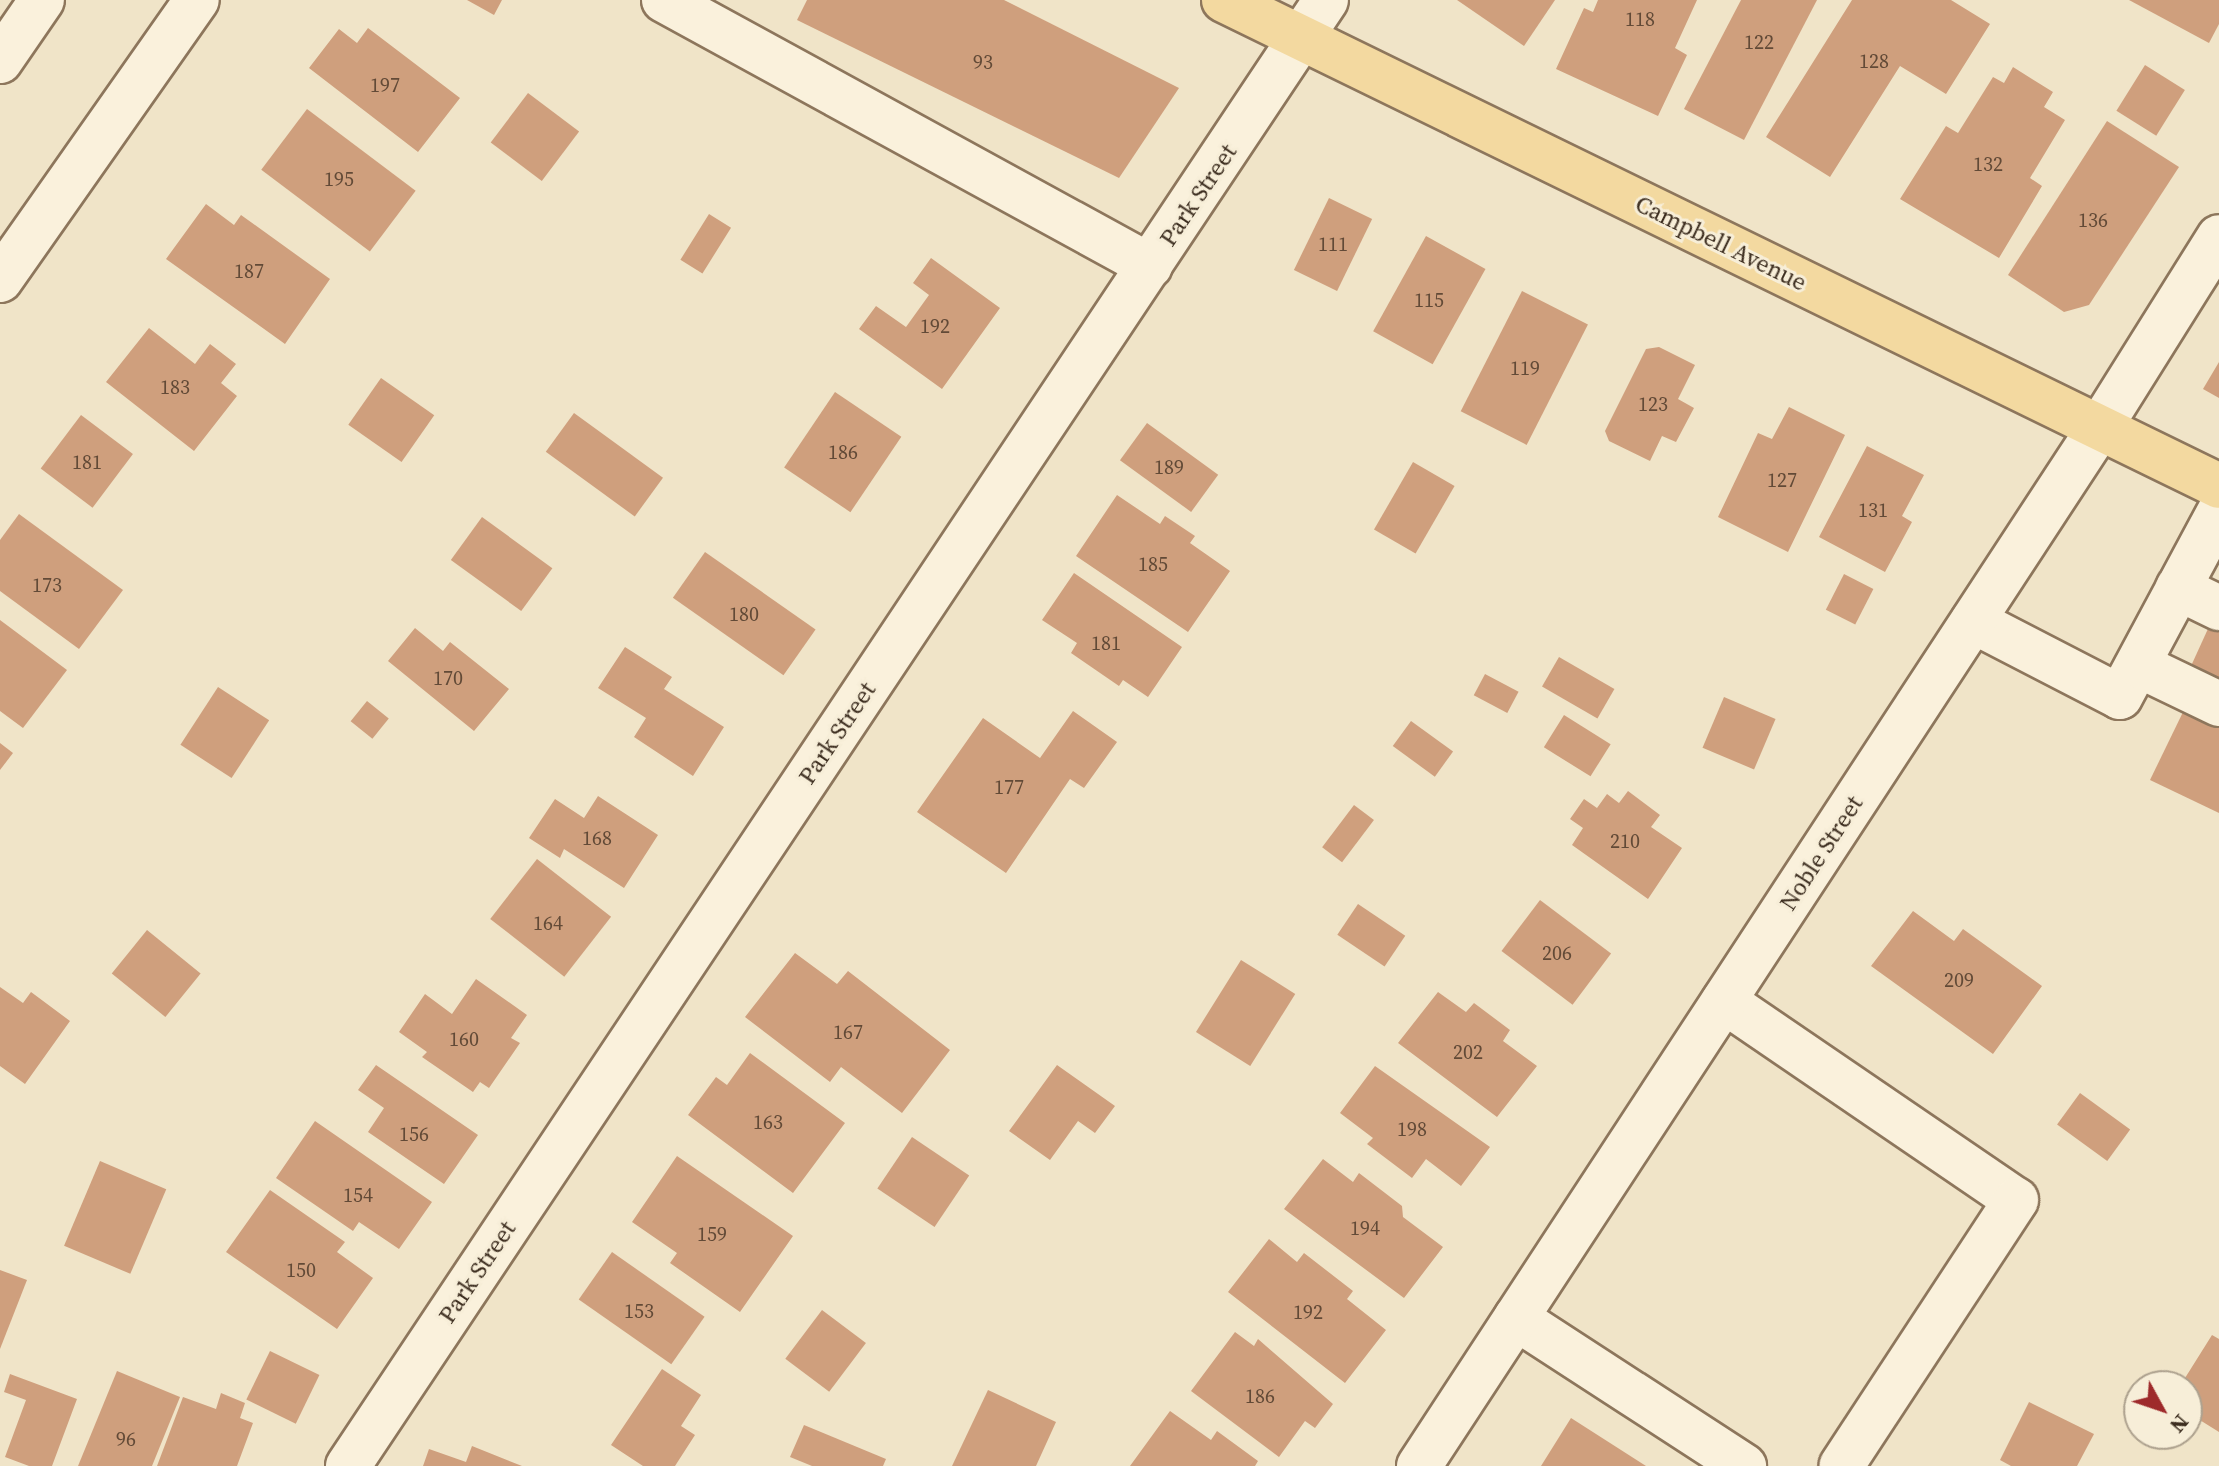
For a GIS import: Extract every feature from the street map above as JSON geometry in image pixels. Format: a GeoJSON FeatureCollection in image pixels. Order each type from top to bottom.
{"type":"FeatureCollection","features":[{"type":"Feature","properties":{"kind":"main road","name":"Campbell Avenue"},"geometry":{"type":"LineString","coordinates":[[1224,0],[2219,486]]}},
{"type":"Feature","properties":{"kind":"street"},"geometry":{"type":"LineString","coordinates":[[0,61],[42,0]]}},
{"type":"Feature","properties":{"kind":"street"},"geometry":{"type":"LineString","coordinates":[[0,280],[197,0]]}},
{"type":"Feature","properties":{"kind":"street"},"geometry":{"type":"LineString","coordinates":[[664,0],[1150,266]]}},
{"type":"Feature","properties":{"kind":"street","name":"Park Street"},"geometry":{"type":"LineString","coordinates":[[348,1466],[1326,0]]}},
{"type":"Feature","properties":{"kind":"street","name":"Noble Street"},"geometry":{"type":"LineString","coordinates":[[1419,1466],[2100,427],[2219,237]]}},
{"type":"Feature","properties":{"kind":"street"},"geometry":{"type":"LineString","coordinates":[[1973,621],[2120,697],[2219,512]]}},
{"type":"Feature","properties":{"kind":"street"},"geometry":{"type":"LineString","coordinates":[[2178,588],[2219,608]]}},
{"type":"Feature","properties":{"kind":"street"},"geometry":{"type":"LineString","coordinates":[[2138,665],[2219,704]]}},
{"type":"Feature","properties":{"kind":"street"},"geometry":{"type":"LineString","coordinates":[[1724,1001],[2016,1200],[1841,1466]]}},
{"type":"Feature","properties":{"kind":"street"},"geometry":{"type":"LineString","coordinates":[[1516,1318],[1744,1466]]}},
{"type":"Feature","properties":{"kind":"building"},"geometry":{"type":"Polygon","coordinates":[[[467,0],[502,0],[494,15],[467,0]]]}},
{"type":"Feature","properties":{"kind":"building"},"geometry":{"type":"Polygon","coordinates":[[[807,0],[1004,0],[1179,88],[1119,178],[797,20],[807,0]]]}},
{"type":"Feature","properties":{"kind":"building"},"geometry":{"type":"Polygon","coordinates":[[[1457,0],[1555,0],[1524,46],[1457,0]]]}},
{"type":"Feature","properties":{"kind":"building"},"geometry":{"type":"Polygon","coordinates":[[[1598,0],[1697,0],[1675,48],[1687,55],[1658,116],[1556,69],[1584,8],[1593,12],[1598,0]]]}},
{"type":"Feature","properties":{"kind":"building"},"geometry":{"type":"Polygon","coordinates":[[[1741,0],[1817,0],[1744,140],[1684,109],[1741,0]]]}},
{"type":"Feature","properties":{"kind":"building"},"geometry":{"type":"Polygon","coordinates":[[[1852,0],[1951,0],[1990,24],[1946,94],[1900,66],[1830,177],[1766,137],[1852,0]]]}},
{"type":"Feature","properties":{"kind":"building"},"geometry":{"type":"Polygon","coordinates":[[[2129,0],[2219,0],[2219,24],[2209,43],[2129,0]]]}},
{"type":"Feature","properties":{"kind":"building"},"geometry":{"type":"Polygon","coordinates":[[[368,28],[460,98],[418,152],[309,68],[339,29],[357,43],[368,28]]]}},
{"type":"Feature","properties":{"kind":"building"},"geometry":{"type":"Polygon","coordinates":[[[2145,65],[2185,90],[2156,136],[2116,111],[2145,65]]]}},
{"type":"Feature","properties":{"kind":"building"},"geometry":{"type":"Polygon","coordinates":[[[2013,67],[2053,92],[2044,107],[2065,120],[2030,178],[2042,186],[1999,258],[1900,199],[1946,126],[1958,133],[1993,77],[2004,83],[2013,67]]]}},
{"type":"Feature","properties":{"kind":"building"},"geometry":{"type":"Polygon","coordinates":[[[528,93],[579,132],[542,181],[491,143],[528,93]]]}},
{"type":"Feature","properties":{"kind":"building"},"geometry":{"type":"Polygon","coordinates":[[[307,109],[416,191],[370,252],[261,170],[307,109]]]}},
{"type":"Feature","properties":{"kind":"building"},"geometry":{"type":"Polygon","coordinates":[[[2107,121],[2179,167],[2089,305],[2064,312],[2008,275],[2107,121]]]}},
{"type":"Feature","properties":{"kind":"building"},"geometry":{"type":"Polygon","coordinates":[[[1329,198],[1372,219],[1337,291],[1294,270],[1329,198]]]}},
{"type":"Feature","properties":{"kind":"building"},"geometry":{"type":"Polygon","coordinates":[[[206,204],[234,225],[241,215],[330,279],[285,344],[166,259],[206,204]]]}},
{"type":"Feature","properties":{"kind":"building"},"geometry":{"type":"Polygon","coordinates":[[[709,214],[731,228],[702,274],[680,260],[709,214]]]}},
{"type":"Feature","properties":{"kind":"building"},"geometry":{"type":"Polygon","coordinates":[[[1426,236],[1485,269],[1433,364],[1373,331],[1426,236]]]}},
{"type":"Feature","properties":{"kind":"building"},"geometry":{"type":"Polygon","coordinates":[[[931,258],[1000,308],[942,389],[859,329],[876,306],[906,327],[929,295],[913,283],[931,258]]]}},
{"type":"Feature","properties":{"kind":"building"},"geometry":{"type":"Polygon","coordinates":[[[1522,291],[1588,325],[1527,445],[1461,411],[1522,291]]]}},
{"type":"Feature","properties":{"kind":"building"},"geometry":{"type":"Polygon","coordinates":[[[149,328],[195,364],[210,344],[236,364],[221,383],[237,396],[194,451],[106,382],[149,328]]]}},
{"type":"Feature","properties":{"kind":"building"},"geometry":{"type":"Polygon","coordinates":[[[1659,347],[1695,365],[1678,399],[1694,408],[1676,442],[1662,436],[1650,461],[1609,441],[1605,431],[1646,349],[1659,347]]]}},
{"type":"Feature","properties":{"kind":"building"},"geometry":{"type":"Polygon","coordinates":[[[2219,362],[2219,398],[2203,389],[2219,362]]]}},
{"type":"Feature","properties":{"kind":"building"},"geometry":{"type":"Polygon","coordinates":[[[381,378],[434,415],[402,462],[348,425],[381,378]]]}},
{"type":"Feature","properties":{"kind":"building"},"geometry":{"type":"Polygon","coordinates":[[[835,392],[901,437],[850,512],[784,467],[835,392]]]}},
{"type":"Feature","properties":{"kind":"building"},"geometry":{"type":"Polygon","coordinates":[[[1789,407],[1845,435],[1788,552],[1718,517],[1758,433],[1772,439],[1789,407]]]}},
{"type":"Feature","properties":{"kind":"building"},"geometry":{"type":"Polygon","coordinates":[[[574,413],[663,478],[635,516],[546,452],[574,413]]]}},
{"type":"Feature","properties":{"kind":"building"},"geometry":{"type":"Polygon","coordinates":[[[81,415],[133,454],[93,508],[41,469],[81,415]]]}},
{"type":"Feature","properties":{"kind":"building"},"geometry":{"type":"Polygon","coordinates":[[[1147,423],[1218,475],[1191,512],[1120,460],[1147,423]]]}},
{"type":"Feature","properties":{"kind":"building"},"geometry":{"type":"Polygon","coordinates":[[[1867,446],[1924,475],[1902,516],[1912,522],[1885,572],[1819,537],[1867,446]]]}},
{"type":"Feature","properties":{"kind":"building"},"geometry":{"type":"Polygon","coordinates":[[[1413,462],[1455,486],[1416,554],[1374,530],[1413,462]]]}},
{"type":"Feature","properties":{"kind":"building"},"geometry":{"type":"Polygon","coordinates":[[[1117,495],[1160,524],[1165,516],[1195,536],[1190,543],[1230,571],[1188,632],[1076,556],[1117,495]]]}},
{"type":"Feature","properties":{"kind":"building"},"geometry":{"type":"Polygon","coordinates":[[[19,514],[123,590],[79,649],[0,591],[0,540],[19,514]]]}},
{"type":"Feature","properties":{"kind":"building"},"geometry":{"type":"Polygon","coordinates":[[[482,517],[552,568],[521,611],[451,560],[482,517]]]}},
{"type":"Feature","properties":{"kind":"building"},"geometry":{"type":"Polygon","coordinates":[[[705,552],[816,629],[783,675],[673,598],[705,552]]]}},
{"type":"Feature","properties":{"kind":"building"},"geometry":{"type":"Polygon","coordinates":[[[1074,573],[1182,647],[1148,697],[1123,680],[1119,686],[1071,653],[1077,643],[1042,620],[1074,573]]]}},
{"type":"Feature","properties":{"kind":"building"},"geometry":{"type":"Polygon","coordinates":[[[1844,574],[1873,589],[1855,625],[1826,610],[1844,574]]]}},
{"type":"Feature","properties":{"kind":"building"},"geometry":{"type":"Polygon","coordinates":[[[0,620],[67,670],[23,728],[0,711],[0,620]]]}},
{"type":"Feature","properties":{"kind":"building"},"geometry":{"type":"Polygon","coordinates":[[[2212,620],[2219,623],[2219,692],[2186,677],[2212,620]]]}},
{"type":"Feature","properties":{"kind":"building"},"geometry":{"type":"Polygon","coordinates":[[[415,628],[443,651],[450,642],[509,689],[474,731],[388,661],[415,628]]]}},
{"type":"Feature","properties":{"kind":"building"},"geometry":{"type":"Polygon","coordinates":[[[625,647],[672,677],[664,689],[724,727],[693,776],[634,737],[646,718],[598,688],[625,647]]]}},
{"type":"Feature","properties":{"kind":"building"},"geometry":{"type":"Polygon","coordinates":[[[1559,657],[1614,689],[1597,718],[1542,686],[1559,657]]]}},
{"type":"Feature","properties":{"kind":"building"},"geometry":{"type":"Polygon","coordinates":[[[1485,674],[1519,692],[1507,713],[1474,695],[1485,674]]]}},
{"type":"Feature","properties":{"kind":"building"},"geometry":{"type":"Polygon","coordinates":[[[218,687],[269,720],[232,778],[180,745],[218,687]]]}},
{"type":"Feature","properties":{"kind":"building"},"geometry":{"type":"Polygon","coordinates":[[[1724,697],[1776,719],[1754,770],[1703,748],[1724,697]]]}},
{"type":"Feature","properties":{"kind":"building"},"geometry":{"type":"Polygon","coordinates":[[[367,701],[389,719],[372,739],[351,721],[367,701]]]}},
{"type":"Feature","properties":{"kind":"building"},"geometry":{"type":"Polygon","coordinates":[[[2184,710],[2219,726],[2219,813],[2150,780],[2184,710]]]}},
{"type":"Feature","properties":{"kind":"building"},"geometry":{"type":"Polygon","coordinates":[[[1073,711],[1117,742],[1084,788],[1070,779],[1006,873],[917,812],[983,718],[1040,758],[1073,711]]]}},
{"type":"Feature","properties":{"kind":"building"},"geometry":{"type":"Polygon","coordinates":[[[1564,715],[1611,744],[1591,776],[1544,747],[1564,715]]]}},
{"type":"Feature","properties":{"kind":"building"},"geometry":{"type":"Polygon","coordinates":[[[1411,721],[1453,752],[1435,777],[1393,746],[1411,721]]]}},
{"type":"Feature","properties":{"kind":"building"},"geometry":{"type":"Polygon","coordinates":[[[0,743],[13,753],[0,770],[0,743]]]}},
{"type":"Feature","properties":{"kind":"building"},"geometry":{"type":"Polygon","coordinates":[[[1628,791],[1660,815],[1651,827],[1682,848],[1648,899],[1572,845],[1583,828],[1570,819],[1584,799],[1597,808],[1607,794],[1619,803],[1628,791]]]}},
{"type":"Feature","properties":{"kind":"building"},"geometry":{"type":"Polygon","coordinates":[[[598,796],[658,835],[624,888],[564,849],[560,858],[529,838],[555,799],[584,818],[598,796]]]}},
{"type":"Feature","properties":{"kind":"building"},"geometry":{"type":"Polygon","coordinates":[[[1354,805],[1374,820],[1342,862],[1322,847],[1354,805]]]}},
{"type":"Feature","properties":{"kind":"building"},"geometry":{"type":"Polygon","coordinates":[[[537,859],[611,917],[564,977],[490,919],[537,859]]]}},
{"type":"Feature","properties":{"kind":"building"},"geometry":{"type":"Polygon","coordinates":[[[1540,900],[1611,954],[1573,1005],[1501,951],[1540,900]]]}},
{"type":"Feature","properties":{"kind":"building"},"geometry":{"type":"Polygon","coordinates":[[[1358,904],[1405,936],[1385,967],[1337,935],[1358,904]]]}},
{"type":"Feature","properties":{"kind":"building"},"geometry":{"type":"Polygon","coordinates":[[[1913,911],[1954,941],[1963,929],[2042,986],[1993,1054],[1871,966],[1913,911]]]}},
{"type":"Feature","properties":{"kind":"building"},"geometry":{"type":"Polygon","coordinates":[[[147,930],[201,973],[165,1017],[112,974],[147,930]]]}},
{"type":"Feature","properties":{"kind":"building"},"geometry":{"type":"Polygon","coordinates":[[[795,953],[837,984],[848,971],[950,1050],[902,1113],[841,1067],[830,1082],[745,1017],[795,953]]]}},
{"type":"Feature","properties":{"kind":"building"},"geometry":{"type":"Polygon","coordinates":[[[1241,960],[1295,994],[1250,1066],[1196,1032],[1241,960]]]}},
{"type":"Feature","properties":{"kind":"building"},"geometry":{"type":"Polygon","coordinates":[[[476,979],[527,1015],[511,1038],[520,1043],[489,1088],[480,1082],[473,1092],[422,1057],[427,1052],[399,1032],[425,994],[452,1014],[476,979]]]}},
{"type":"Feature","properties":{"kind":"building"},"geometry":{"type":"Polygon","coordinates":[[[0,987],[23,1003],[31,992],[70,1021],[25,1084],[0,1066],[0,987]]]}},
{"type":"Feature","properties":{"kind":"building"},"geometry":{"type":"Polygon","coordinates":[[[1438,992],[1466,1012],[1474,1003],[1510,1030],[1503,1041],[1537,1066],[1497,1117],[1398,1043],[1438,992]]]}},
{"type":"Feature","properties":{"kind":"building"},"geometry":{"type":"Polygon","coordinates":[[[750,1053],[845,1123],[793,1193],[688,1115],[716,1077],[727,1085],[750,1053]]]}},
{"type":"Feature","properties":{"kind":"building"},"geometry":{"type":"Polygon","coordinates":[[[376,1065],[478,1135],[444,1184],[368,1132],[384,1108],[358,1090],[376,1065]]]}},
{"type":"Feature","properties":{"kind":"building"},"geometry":{"type":"Polygon","coordinates":[[[1057,1065],[1115,1106],[1095,1133],[1078,1121],[1050,1160],[1009,1131],[1057,1065]]]}},
{"type":"Feature","properties":{"kind":"building"},"geometry":{"type":"Polygon","coordinates":[[[1375,1066],[1490,1147],[1461,1186],[1426,1159],[1412,1178],[1367,1144],[1373,1138],[1340,1113],[1375,1066]]]}},
{"type":"Feature","properties":{"kind":"building"},"geometry":{"type":"Polygon","coordinates":[[[2080,1093],[2130,1129],[2107,1161],[2057,1125],[2080,1093]]]}},
{"type":"Feature","properties":{"kind":"building"},"geometry":{"type":"Polygon","coordinates":[[[315,1121],[432,1202],[399,1249],[359,1222],[353,1231],[276,1178],[315,1121]]]}},
{"type":"Feature","properties":{"kind":"building"},"geometry":{"type":"Polygon","coordinates":[[[912,1137],[969,1176],[935,1227],[877,1188],[912,1137]]]}},
{"type":"Feature","properties":{"kind":"building"},"geometry":{"type":"Polygon","coordinates":[[[677,1156],[793,1236],[740,1312],[670,1263],[677,1253],[632,1222],[677,1156]]]}},
{"type":"Feature","properties":{"kind":"building"},"geometry":{"type":"Polygon","coordinates":[[[1323,1159],[1353,1182],[1359,1173],[1402,1206],[1403,1217],[1443,1247],[1404,1298],[1284,1209],[1323,1159]]]}},
{"type":"Feature","properties":{"kind":"building"},"geometry":{"type":"Polygon","coordinates":[[[100,1161],[166,1189],[130,1274],[64,1246],[100,1161]]]}},
{"type":"Feature","properties":{"kind":"building"},"geometry":{"type":"Polygon","coordinates":[[[270,1190],[345,1242],[337,1252],[373,1278],[337,1329],[226,1252],[270,1190]]]}},
{"type":"Feature","properties":{"kind":"building"},"geometry":{"type":"Polygon","coordinates":[[[1269,1239],[1297,1262],[1304,1253],[1353,1291],[1347,1299],[1386,1330],[1345,1383],[1228,1292],[1269,1239]]]}},
{"type":"Feature","properties":{"kind":"building"},"geometry":{"type":"Polygon","coordinates":[[[612,1252],[705,1317],[671,1364],[579,1300],[612,1252]]]}},
{"type":"Feature","properties":{"kind":"building"},"geometry":{"type":"Polygon","coordinates":[[[0,1270],[27,1280],[0,1349],[0,1270]]]}},
{"type":"Feature","properties":{"kind":"building"},"geometry":{"type":"Polygon","coordinates":[[[822,1310],[866,1343],[829,1392],[785,1359],[822,1310]]]}},
{"type":"Feature","properties":{"kind":"building"},"geometry":{"type":"Polygon","coordinates":[[[1235,1332],[1254,1346],[1258,1339],[1333,1404],[1315,1428],[1305,1421],[1279,1457],[1191,1391],[1235,1332]]]}},
{"type":"Feature","properties":{"kind":"building"},"geometry":{"type":"Polygon","coordinates":[[[2212,1335],[2219,1339],[2219,1432],[2203,1422],[2203,1370],[2190,1370],[2212,1335]]]}},
{"type":"Feature","properties":{"kind":"building"},"geometry":{"type":"Polygon","coordinates":[[[270,1351],[319,1375],[296,1424],[246,1400],[270,1351]]]}},
{"type":"Feature","properties":{"kind":"building"},"geometry":{"type":"Polygon","coordinates":[[[662,1369],[701,1395],[681,1426],[695,1435],[675,1466],[643,1466],[611,1445],[662,1369]]]}},
{"type":"Feature","properties":{"kind":"building"},"geometry":{"type":"Polygon","coordinates":[[[117,1371],[180,1397],[152,1466],[78,1466],[117,1371]]]}},
{"type":"Feature","properties":{"kind":"building"},"geometry":{"type":"Polygon","coordinates":[[[10,1374],[77,1399],[52,1466],[29,1466],[5,1457],[26,1400],[4,1392],[10,1374]]]}},
{"type":"Feature","properties":{"kind":"building"},"geometry":{"type":"Polygon","coordinates":[[[988,1390],[1056,1422],[1036,1466],[952,1466],[988,1390]]]}},
{"type":"Feature","properties":{"kind":"building"},"geometry":{"type":"Polygon","coordinates":[[[221,1393],[245,1403],[240,1418],[253,1423],[237,1466],[157,1466],[183,1397],[216,1409],[221,1393]]]}},
{"type":"Feature","properties":{"kind":"building"},"geometry":{"type":"Polygon","coordinates":[[[2029,1402],[2094,1434],[2077,1466],[2011,1466],[2000,1460],[2029,1402]]]}},
{"type":"Feature","properties":{"kind":"building"},"geometry":{"type":"Polygon","coordinates":[[[1170,1411],[1211,1440],[1217,1431],[1258,1461],[1255,1466],[1130,1466],[1170,1411]]]}},
{"type":"Feature","properties":{"kind":"building"},"geometry":{"type":"Polygon","coordinates":[[[1571,1418],[1646,1466],[1541,1466],[1571,1418]]]}},
{"type":"Feature","properties":{"kind":"building"},"geometry":{"type":"Polygon","coordinates":[[[804,1425],[886,1459],[883,1466],[812,1466],[790,1457],[804,1425]]]}},
{"type":"Feature","properties":{"kind":"building"},"geometry":{"type":"Polygon","coordinates":[[[472,1446],[522,1466],[423,1466],[429,1449],[466,1462],[472,1446]]]}}]}
